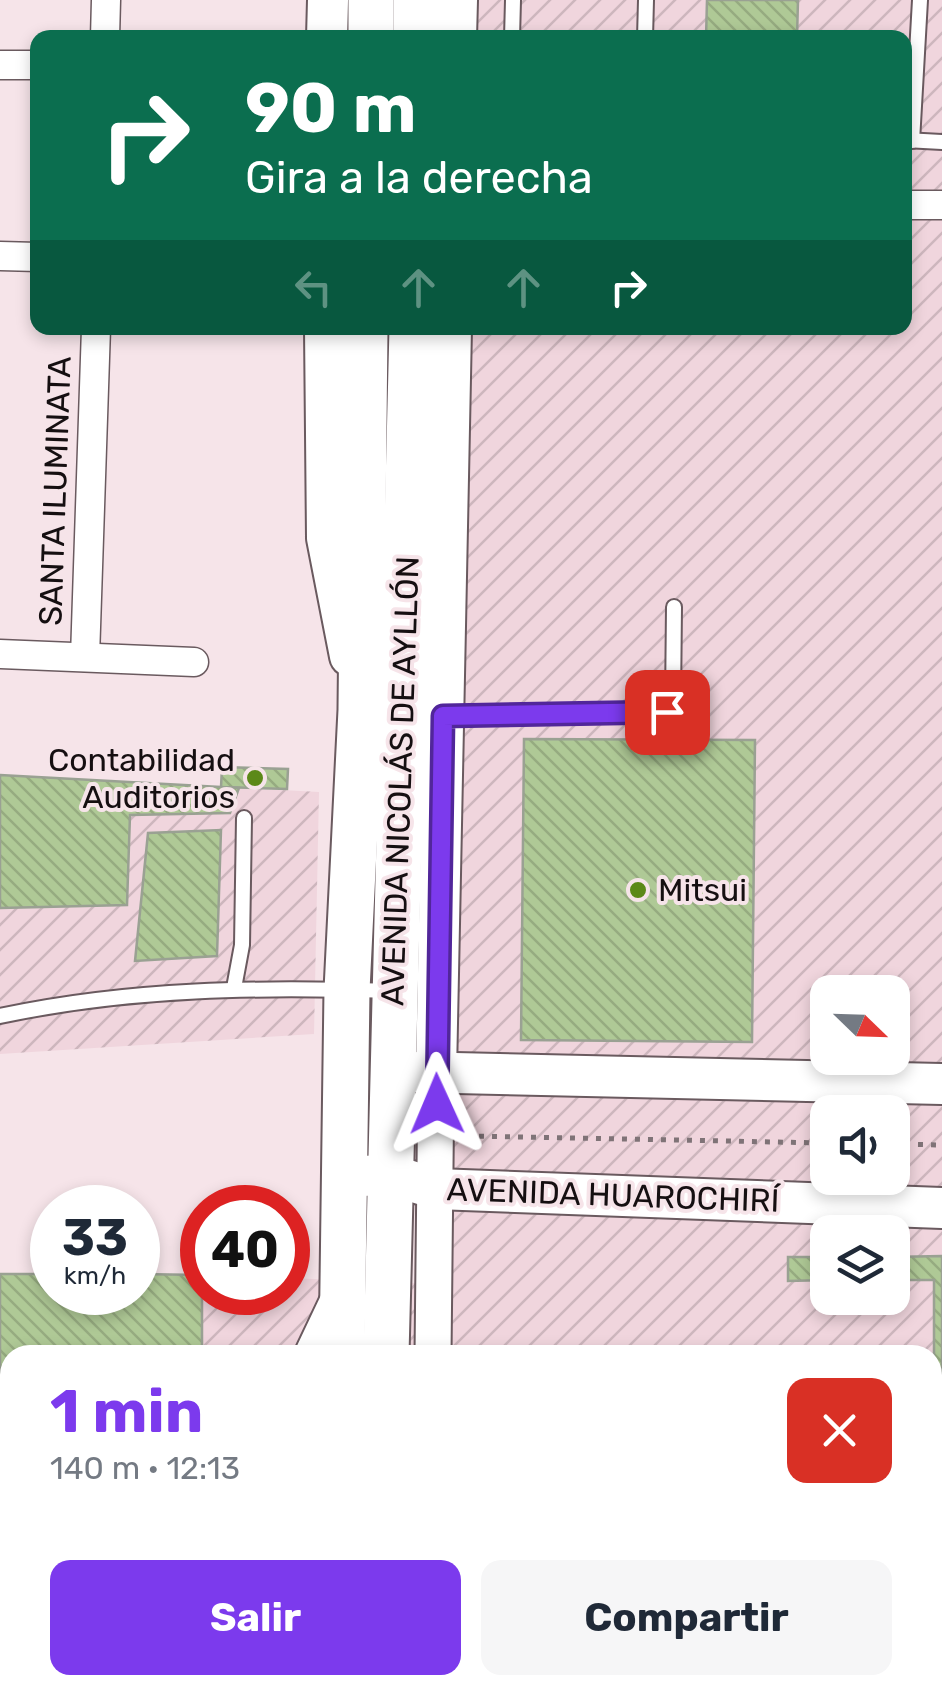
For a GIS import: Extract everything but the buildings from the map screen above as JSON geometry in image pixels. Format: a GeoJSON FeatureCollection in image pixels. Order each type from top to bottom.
{"type":"FeatureCollection","features":[{"type":"Feature","properties":{"kind":"main road"},"geometry":{"type":"LineString","coordinates":[[327,30],[328,0]]}},
{"type":"Feature","properties":{"kind":"main road"},"geometry":{"type":"LineString","coordinates":[[370,30],[371,0]]}},
{"type":"Feature","properties":{"kind":"main road"},"geometry":{"type":"LineString","coordinates":[[416,0],[416,30]]}},
{"type":"Feature","properties":{"kind":"main road"},"geometry":{"type":"LineString","coordinates":[[456,0],[456,30]]}},
{"type":"Feature","properties":{"kind":"main road"},"geometry":{"type":"LineString","coordinates":[[326,335],[327,538],[361,710]]}},
{"type":"Feature","properties":{"kind":"main road","name":"AVENIDA NICOLÁS DE AYLLÓN"},"geometry":{"type":"LineString","coordinates":[[365,335],[361,710],[347,990],[370,1071],[392,1175],[386,1345]]}},
{"type":"Feature","properties":{"kind":"main road","name":"AVENIDA NICOLÁS DE AYLLÓN"},"geometry":{"type":"LineString","coordinates":[[342,1345],[345,1177],[393,992],[412,335]]}},
{"type":"Feature","properties":{"kind":"main road","name":"AVENIDA NICOLÁS DE AYLLÓN"},"geometry":{"type":"LineString","coordinates":[[436,1073],[451,335]]}},
{"type":"Feature","properties":{"kind":"main road"},"geometry":{"type":"LineString","coordinates":[[370,1071],[942,1084]]}},
{"type":"Feature","properties":{"kind":"main road","name":"AVENIDA HUAROCHIRÍ"},"geometry":{"type":"LineString","coordinates":[[345,1177],[392,1175],[436,1189],[942,1208]]}},
{"type":"Feature","properties":{"kind":"street"},"geometry":{"type":"LineString","coordinates":[[105,30],[106,0]]}},
{"type":"Feature","properties":{"kind":"street"},"geometry":{"type":"LineString","coordinates":[[0,65],[30,65]]}},
{"type":"Feature","properties":{"kind":"street"},"geometry":{"type":"LineString","coordinates":[[912,205],[942,206]]}},
{"type":"Feature","properties":{"kind":"street"},"geometry":{"type":"LineString","coordinates":[[0,256],[30,257]]}},
{"type":"Feature","properties":{"kind":"street","name":"SANTA ILUMINATA"},"geometry":{"type":"LineString","coordinates":[[85,657],[96,335]]}},
{"type":"Feature","properties":{"kind":"street"},"geometry":{"type":"LineString","coordinates":[[0,654],[194,662]]}},
{"type":"Feature","properties":{"kind":"street","name":"AVENIDA NICOLÁS DE AYLLÓN"},"geometry":{"type":"LineString","coordinates":[[434,1345],[436,1073]]}},
{"type":"Feature","properties":{"kind":"street","name":"AVENIDA NICOLÁS DE AYLLÓN"},"geometry":{"type":"LineString","coordinates":[[317,1345],[342,1291]]}},
{"type":"Feature","properties":{"kind":"lane"},"geometry":{"type":"LineString","coordinates":[[512,30],[513,0]]}},
{"type":"Feature","properties":{"kind":"lane"},"geometry":{"type":"LineString","coordinates":[[645,30],[646,0]]}},
{"type":"Feature","properties":{"kind":"lane"},"geometry":{"type":"LineString","coordinates":[[912,94],[920,0]]}},
{"type":"Feature","properties":{"kind":"lane"},"geometry":{"type":"LineString","coordinates":[[912,141],[942,142]]}},
{"type":"Feature","properties":{"kind":"lane"},"geometry":{"type":"LineString","coordinates":[[443,716],[667,712],[673,702],[674,607]]}},
{"type":"Feature","properties":{"kind":"lane"},"geometry":{"type":"LineString","coordinates":[[234,988],[242,945],[244,818]]}},
{"type":"Feature","properties":{"kind":"lane"},"geometry":{"type":"LineString","coordinates":[[0,1016],[127,994],[234,988],[393,992]]}},
{"type":"Feature","properties":{"kind":"path"},"geometry":{"type":"LineString","coordinates":[[438,1136],[810,1143]]}},
{"type":"Feature","properties":{"kind":"path"},"geometry":{"type":"LineString","coordinates":[[910,1145],[942,1146]]}},
{"type":"Feature","properties":{"kind":"shaded area"},"geometry":{"type":"Polygon","coordinates":[[[476,0],[942,0],[942,1345],[0,1345],[0,1274],[30,1274],[30,1315],[160,1315],[160,1274],[180,1275],[180,1315],[310,1315],[310,1279],[441,1284],[467,335],[912,335],[912,30],[475,30],[476,0]]]}},
{"type":"Feature","properties":{"kind":"shaded area"},"geometry":{"type":"Polygon","coordinates":[[[0,775],[319,792],[314,1034],[0,1054],[0,775]]]}},
{"type":"Feature","properties":{"kind":"place","name":"Contabilidad Auditorios"},"geometry":{"type":"Point","coordinates":[255,778]}},
{"type":"Feature","properties":{"kind":"place","name":"Mitsui"},"geometry":{"type":"Point","coordinates":[638,890]}},
{"type":"Feature","properties":{"kind":"route"},"geometry":{"type":"LineString","coordinates":[[437,1104],[443,716],[667,712]]}}]}
